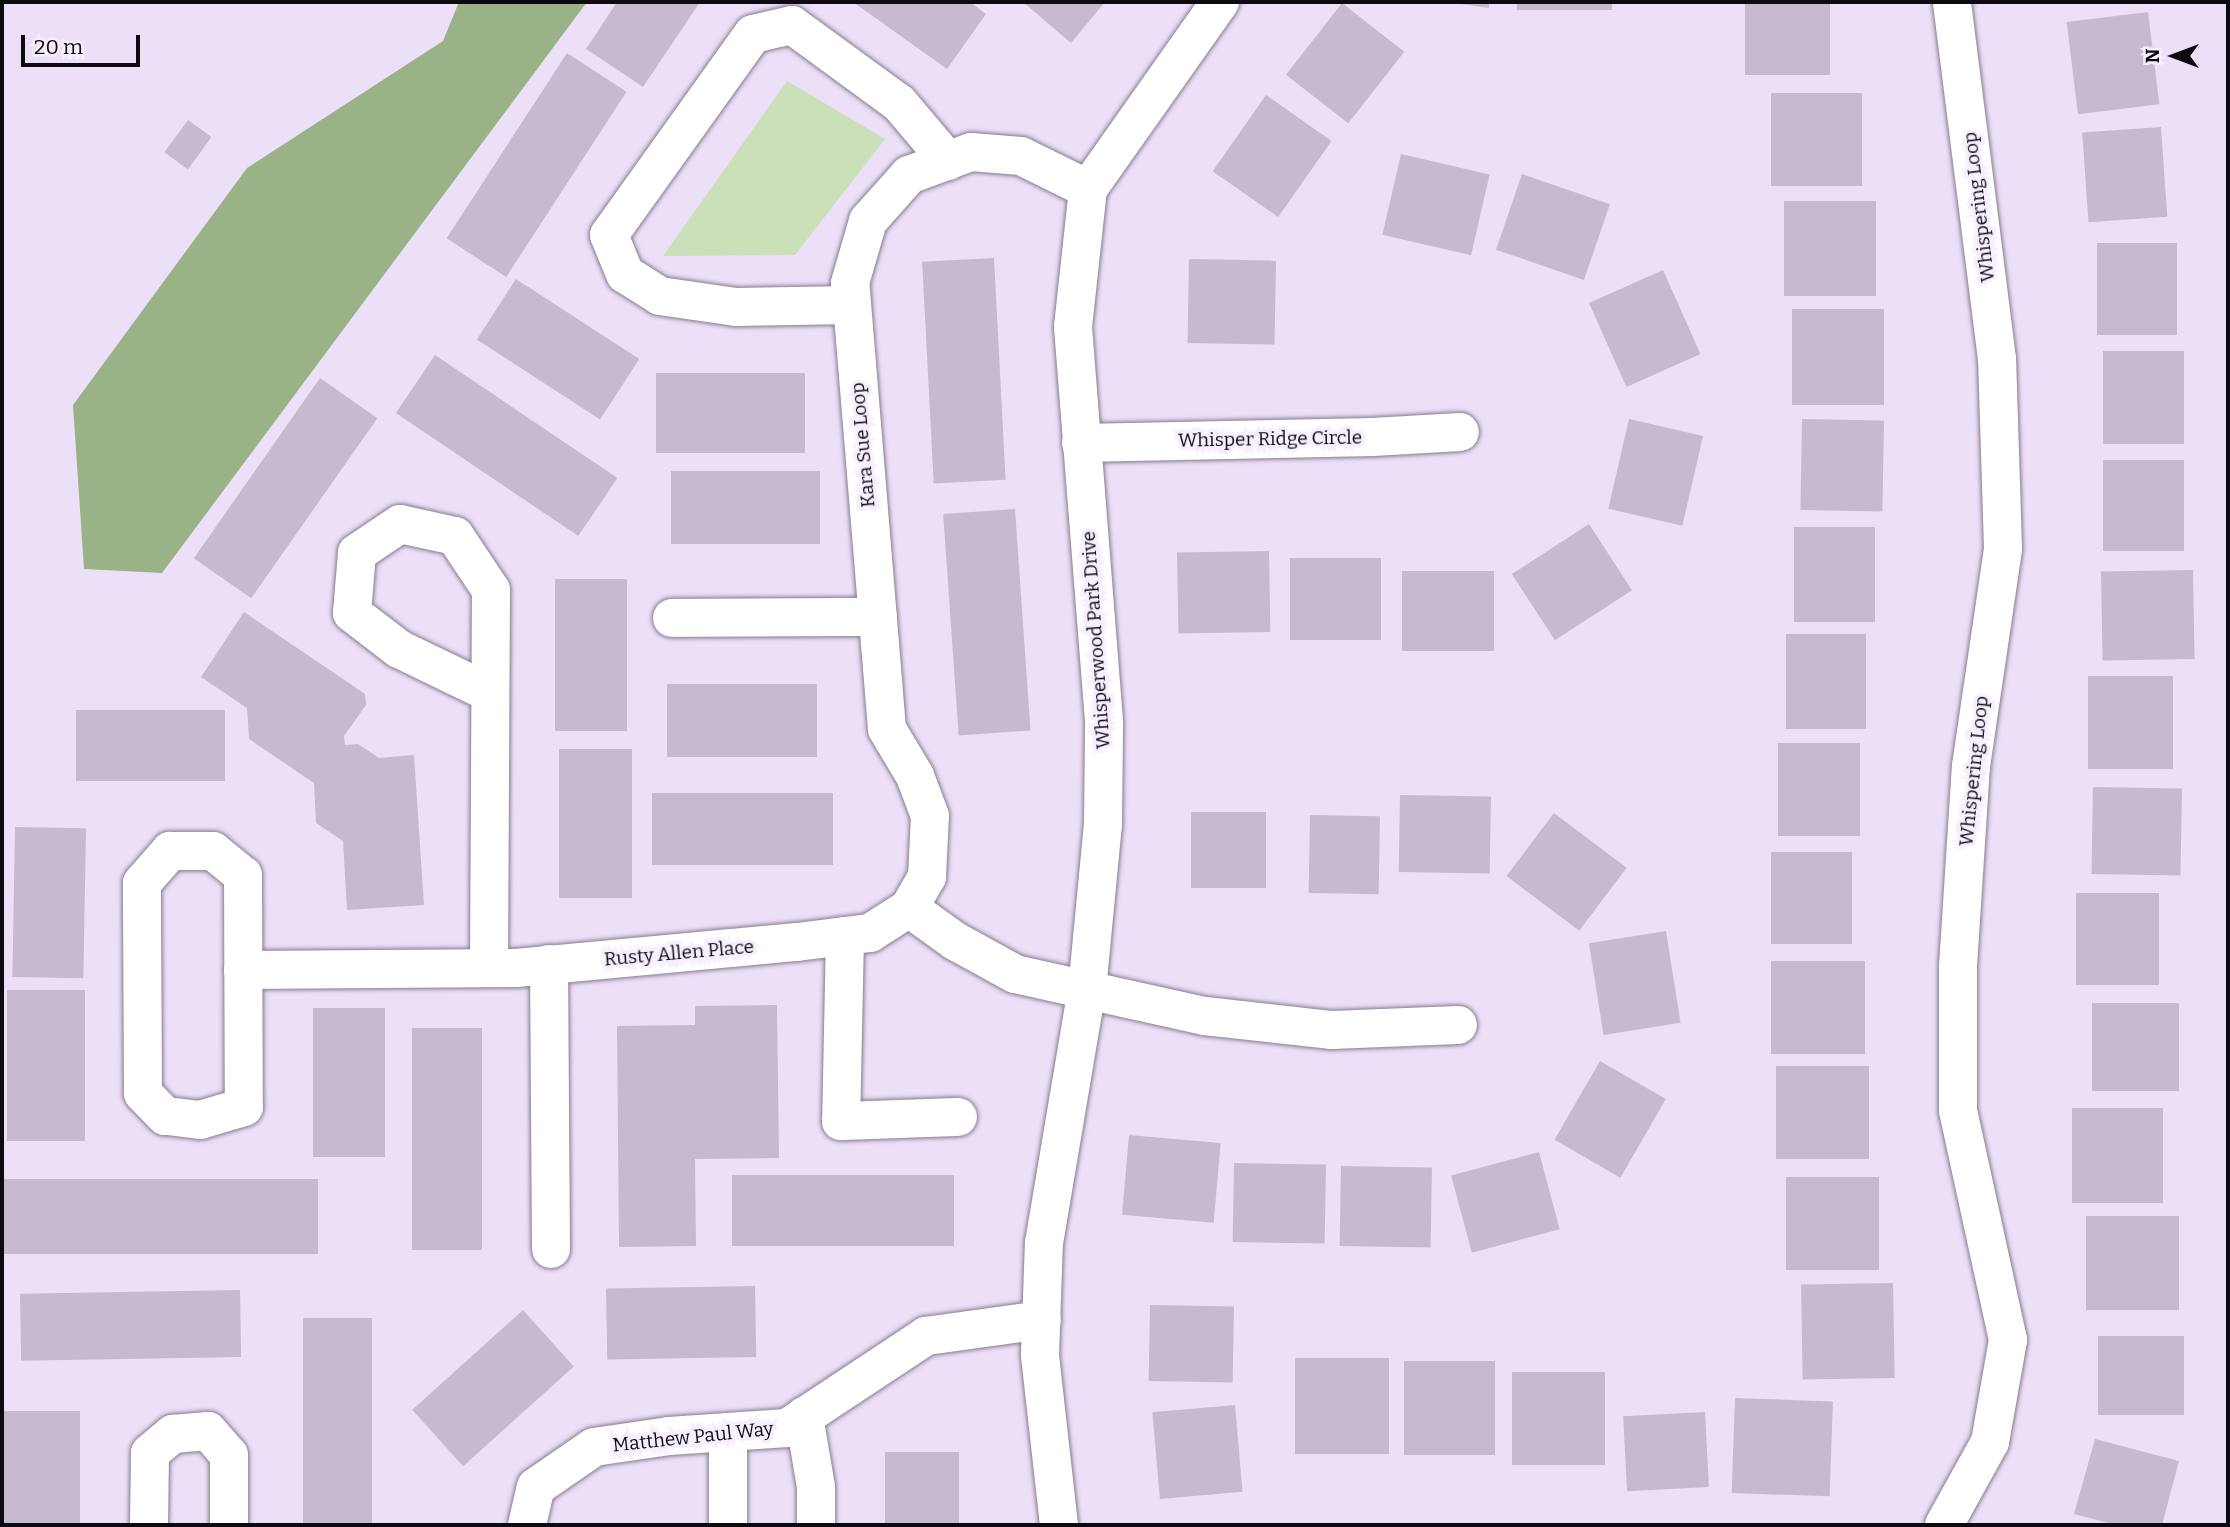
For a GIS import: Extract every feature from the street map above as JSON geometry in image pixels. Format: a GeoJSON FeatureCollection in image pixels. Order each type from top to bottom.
{"type":"FeatureCollection","features":[{"type":"Feature","properties":{"kind":"street","name":"Whisperwood Park Drive"},"geometry":{"type":"LineString","coordinates":[[1059,1525],[1040,1355],[1044,1243],[1087,990],[1103,825],[1104,721],[1073,327],[1088,189],[1220,2]]}},
{"type":"Feature","properties":{"kind":"street","name":"Whispering Loop"},"geometry":{"type":"LineString","coordinates":[[1944,1525],[1990,1442],[2008,1340],[1958,1110],[1958,966],[1971,766],[2003,548],[1997,359],[1952,2]]}},
{"type":"Feature","properties":{"kind":"street"},"geometry":{"type":"LineString","coordinates":[[851,305],[736,307],[660,296],[625,274],[609,235],[753,34],[792,24],[899,103],[948,161]]}},
{"type":"Feature","properties":{"kind":"street","name":"Kara Sue Loop"},"geometry":{"type":"LineString","coordinates":[[909,908],[927,877],[930,816],[915,776],[887,729],[850,282],[868,221],[909,176],[971,152],[1021,156],[1088,189]]}},
{"type":"Feature","properties":{"kind":"street","name":"Whisper Ridge Circle"},"geometry":{"type":"LineString","coordinates":[[1081,443],[1373,437],[1460,432]]}},
{"type":"Feature","properties":{"kind":"street"},"geometry":{"type":"LineString","coordinates":[[489,968],[491,590],[455,536],[400,524],[357,553],[352,613],[399,649],[490,693]]}},
{"type":"Feature","properties":{"kind":"street"},"geometry":{"type":"LineString","coordinates":[[672,618],[878,617]]}},
{"type":"Feature","properties":{"kind":"street"},"geometry":{"type":"LineString","coordinates":[[170,851],[213,851],[243,875],[243,970],[244,1107],[200,1121],[165,1116],[144,1093],[142,883],[170,851]]}},
{"type":"Feature","properties":{"kind":"street"},"geometry":{"type":"LineString","coordinates":[[909,908],[955,941],[1015,974],[1205,1016],[1332,1030],[1458,1025]]}},
{"type":"Feature","properties":{"kind":"street","name":"Rusty Allen Place"},"geometry":{"type":"LineString","coordinates":[[243,970],[489,968],[549,964],[870,933],[909,908]]}},
{"type":"Feature","properties":{"kind":"street"},"geometry":{"type":"LineString","coordinates":[[845,936],[841,1121],[958,1117]]}},
{"type":"Feature","properties":{"kind":"street"},"geometry":{"type":"LineString","coordinates":[[549,964],[551,1249]]}},
{"type":"Feature","properties":{"kind":"street","name":"Matthew Paul Way"},"geometry":{"type":"LineString","coordinates":[[527,1525],[536,1488],[594,1447],[787,1428],[926,1336],[1042,1320]]}},
{"type":"Feature","properties":{"kind":"street"},"geometry":{"type":"LineString","coordinates":[[804,1416],[816,1488],[816,1525]]}},
{"type":"Feature","properties":{"kind":"street"},"geometry":{"type":"LineString","coordinates":[[149,1525],[150,1453],[173,1434],[208,1431],[229,1455],[229,1525]]}},
{"type":"Feature","properties":{"kind":"street"},"geometry":{"type":"LineString","coordinates":[[728,1432],[728,1525]]}},
{"type":"Feature","properties":{"kind":"green space"},"geometry":{"type":"Polygon","coordinates":[[[459,2],[587,2],[162,573],[84,569],[73,405],[247,168],[443,41],[459,2]]]}},
{"type":"Feature","properties":{"kind":"green space"},"geometry":{"type":"Polygon","coordinates":[[[787,81],[885,139],[795,255],[663,256],[787,81]]]}},
{"type":"Feature","properties":{"kind":"building"},"geometry":{"type":"Polygon","coordinates":[[[617,2],[700,2],[643,87],[586,49],[617,2]]]}},
{"type":"Feature","properties":{"kind":"building"},"geometry":{"type":"Polygon","coordinates":[[[853,2],[970,2],[986,14],[947,69],[853,2]]]}},
{"type":"Feature","properties":{"kind":"building"},"geometry":{"type":"Polygon","coordinates":[[[1023,2],[1105,2],[1071,43],[1023,2]]]}},
{"type":"Feature","properties":{"kind":"building"},"geometry":{"type":"Polygon","coordinates":[[[1447,2],[1489,2],[1489,8],[1447,2]]]}},
{"type":"Feature","properties":{"kind":"building"},"geometry":{"type":"Polygon","coordinates":[[[1517,2],[1612,2],[1612,10],[1517,10],[1517,2]]]}},
{"type":"Feature","properties":{"kind":"building"},"geometry":{"type":"Polygon","coordinates":[[[1745,2],[1830,2],[1830,75],[1745,75],[1745,2]]]}},
{"type":"Feature","properties":{"kind":"building"},"geometry":{"type":"Polygon","coordinates":[[[1342,3],[1404,52],[1348,123],[1286,75],[1342,3]]]}},
{"type":"Feature","properties":{"kind":"building"},"geometry":{"type":"Polygon","coordinates":[[[2148,12],[2159,104],[2078,114],[2067,22],[2148,12]]]}},
{"type":"Feature","properties":{"kind":"building"},"geometry":{"type":"Polygon","coordinates":[[[567,53],[627,92],[506,277],[447,238],[567,53]]]}},
{"type":"Feature","properties":{"kind":"building"},"geometry":{"type":"Polygon","coordinates":[[[1771,93],[1862,93],[1862,186],[1771,186],[1771,93]]]}},
{"type":"Feature","properties":{"kind":"building"},"geometry":{"type":"Polygon","coordinates":[[[1266,95],[1332,141],[1278,217],[1213,171],[1266,95]]]}},
{"type":"Feature","properties":{"kind":"building"},"geometry":{"type":"Polygon","coordinates":[[[188,120],[211,137],[188,169],[164,152],[188,120]]]}},
{"type":"Feature","properties":{"kind":"building"},"geometry":{"type":"Polygon","coordinates":[[[2161,127],[2167,217],[2088,222],[2082,133],[2161,127]]]}},
{"type":"Feature","properties":{"kind":"building"},"geometry":{"type":"Polygon","coordinates":[[[1401,154],[1490,174],[1471,255],[1382,235],[1401,154]]]}},
{"type":"Feature","properties":{"kind":"building"},"geometry":{"type":"Polygon","coordinates":[[[1522,174],[1610,204],[1584,280],[1496,250],[1522,174]]]}},
{"type":"Feature","properties":{"kind":"building"},"geometry":{"type":"Polygon","coordinates":[[[1784,201],[1876,201],[1876,296],[1784,296],[1784,201]]]}},
{"type":"Feature","properties":{"kind":"building"},"geometry":{"type":"Polygon","coordinates":[[[2097,243],[2177,243],[2177,335],[2097,335],[2097,243]]]}},
{"type":"Feature","properties":{"kind":"building"},"geometry":{"type":"Polygon","coordinates":[[[994,258],[1006,480],[934,483],[922,262],[994,258]]]}},
{"type":"Feature","properties":{"kind":"building"},"geometry":{"type":"Polygon","coordinates":[[[1189,259],[1276,261],[1275,345],[1188,343],[1189,259]]]}},
{"type":"Feature","properties":{"kind":"building"},"geometry":{"type":"Polygon","coordinates":[[[1663,270],[1700,354],[1626,387],[1589,303],[1663,270]]]}},
{"type":"Feature","properties":{"kind":"building"},"geometry":{"type":"Polygon","coordinates":[[[516,279],[639,359],[600,419],[477,339],[516,279]]]}},
{"type":"Feature","properties":{"kind":"building"},"geometry":{"type":"Polygon","coordinates":[[[1792,309],[1884,309],[1884,405],[1792,405],[1792,309]]]}},
{"type":"Feature","properties":{"kind":"building"},"geometry":{"type":"Polygon","coordinates":[[[2103,351],[2184,351],[2184,444],[2103,444],[2103,351]]]}},
{"type":"Feature","properties":{"kind":"building"},"geometry":{"type":"Polygon","coordinates":[[[435,355],[617,478],[578,536],[396,413],[435,355]]]}},
{"type":"Feature","properties":{"kind":"building"},"geometry":{"type":"Polygon","coordinates":[[[656,373],[805,373],[805,453],[656,453],[656,373]]]}},
{"type":"Feature","properties":{"kind":"building"},"geometry":{"type":"Polygon","coordinates":[[[320,378],[377,418],[251,598],[194,558],[320,378]]]}},
{"type":"Feature","properties":{"kind":"building"},"geometry":{"type":"Polygon","coordinates":[[[1629,419],[1703,436],[1682,526],[1608,509],[1629,419]]]}},
{"type":"Feature","properties":{"kind":"building"},"geometry":{"type":"Polygon","coordinates":[[[1802,419],[1884,420],[1882,511],[1800,510],[1802,419]]]}},
{"type":"Feature","properties":{"kind":"building"},"geometry":{"type":"Polygon","coordinates":[[[2103,460],[2184,460],[2184,551],[2103,551],[2103,460]]]}},
{"type":"Feature","properties":{"kind":"building"},"geometry":{"type":"Polygon","coordinates":[[[671,471],[820,471],[820,544],[671,544],[671,471]]]}},
{"type":"Feature","properties":{"kind":"building"},"geometry":{"type":"Polygon","coordinates":[[[1015,509],[1030,730],[959,735],[943,514],[1015,509]]]}},
{"type":"Feature","properties":{"kind":"building"},"geometry":{"type":"Polygon","coordinates":[[[1589,524],[1632,590],[1555,640],[1512,574],[1589,524]]]}},
{"type":"Feature","properties":{"kind":"building"},"geometry":{"type":"Polygon","coordinates":[[[1794,527],[1875,527],[1875,622],[1794,622],[1794,527]]]}},
{"type":"Feature","properties":{"kind":"building"},"geometry":{"type":"Polygon","coordinates":[[[1269,551],[1270,632],[1178,634],[1177,553],[1269,551]]]}},
{"type":"Feature","properties":{"kind":"building"},"geometry":{"type":"Polygon","coordinates":[[[1290,558],[1381,558],[1381,640],[1290,640],[1290,558]]]}},
{"type":"Feature","properties":{"kind":"building"},"geometry":{"type":"Polygon","coordinates":[[[2193,570],[2195,659],[2103,661],[2101,572],[2193,570]]]}},
{"type":"Feature","properties":{"kind":"building"},"geometry":{"type":"Polygon","coordinates":[[[1402,571],[1494,571],[1494,651],[1402,651],[1402,571]]]}},
{"type":"Feature","properties":{"kind":"building"},"geometry":{"type":"Polygon","coordinates":[[[555,579],[627,579],[627,731],[555,731],[555,579]]]}},
{"type":"Feature","properties":{"kind":"building"},"geometry":{"type":"Polygon","coordinates":[[[244,612],[365,694],[366,705],[344,736],[345,745],[358,744],[379,758],[414,755],[424,905],[347,910],[343,841],[316,823],[314,783],[249,739],[247,708],[201,677],[244,612]]]}},
{"type":"Feature","properties":{"kind":"building"},"geometry":{"type":"Polygon","coordinates":[[[1786,634],[1866,634],[1866,729],[1786,729],[1786,634]]]}},
{"type":"Feature","properties":{"kind":"building"},"geometry":{"type":"Polygon","coordinates":[[[2088,676],[2173,676],[2173,769],[2088,769],[2088,676]]]}},
{"type":"Feature","properties":{"kind":"building"},"geometry":{"type":"Polygon","coordinates":[[[667,684],[817,684],[817,757],[667,757],[667,684]]]}},
{"type":"Feature","properties":{"kind":"building"},"geometry":{"type":"Polygon","coordinates":[[[76,710],[225,710],[225,781],[76,781],[76,710]]]}},
{"type":"Feature","properties":{"kind":"building"},"geometry":{"type":"Polygon","coordinates":[[[1778,743],[1860,743],[1860,836],[1778,836],[1778,743]]]}},
{"type":"Feature","properties":{"kind":"building"},"geometry":{"type":"Polygon","coordinates":[[[559,749],[632,749],[632,898],[559,898],[559,749]]]}},
{"type":"Feature","properties":{"kind":"building"},"geometry":{"type":"Polygon","coordinates":[[[2093,787],[2182,789],[2180,876],[2091,874],[2093,787]]]}},
{"type":"Feature","properties":{"kind":"building"},"geometry":{"type":"Polygon","coordinates":[[[652,793],[833,793],[833,865],[652,865],[652,793]]]}},
{"type":"Feature","properties":{"kind":"building"},"geometry":{"type":"Polygon","coordinates":[[[1400,795],[1491,797],[1490,874],[1399,872],[1400,795]]]}},
{"type":"Feature","properties":{"kind":"building"},"geometry":{"type":"Polygon","coordinates":[[[1191,812],[1266,812],[1266,888],[1191,888],[1191,812]]]}},
{"type":"Feature","properties":{"kind":"building"},"geometry":{"type":"Polygon","coordinates":[[[1554,813],[1627,868],[1579,931],[1506,876],[1554,813]]]}},
{"type":"Feature","properties":{"kind":"building"},"geometry":{"type":"Polygon","coordinates":[[[1310,815],[1380,816],[1379,894],[1309,893],[1310,815]]]}},
{"type":"Feature","properties":{"kind":"building"},"geometry":{"type":"Polygon","coordinates":[[[15,827],[86,828],[83,978],[12,977],[15,827]]]}},
{"type":"Feature","properties":{"kind":"building"},"geometry":{"type":"Polygon","coordinates":[[[1771,852],[1852,852],[1852,944],[1771,944],[1771,852]]]}},
{"type":"Feature","properties":{"kind":"building"},"geometry":{"type":"Polygon","coordinates":[[[2076,893],[2159,893],[2159,985],[2076,985],[2076,893]]]}},
{"type":"Feature","properties":{"kind":"building"},"geometry":{"type":"Polygon","coordinates":[[[1666,931],[1681,1023],[1604,1035],[1589,943],[1666,931]]]}},
{"type":"Feature","properties":{"kind":"building"},"geometry":{"type":"Polygon","coordinates":[[[1771,961],[1865,961],[1865,1054],[1771,1054],[1771,961]]]}},
{"type":"Feature","properties":{"kind":"building"},"geometry":{"type":"Polygon","coordinates":[[[7,990],[85,990],[85,1141],[7,1141],[7,990]]]}},
{"type":"Feature","properties":{"kind":"building"},"geometry":{"type":"Polygon","coordinates":[[[2092,1003],[2179,1003],[2179,1091],[2092,1091],[2092,1003]]]}},
{"type":"Feature","properties":{"kind":"building"},"geometry":{"type":"Polygon","coordinates":[[[777,1005],[779,1158],[695,1159],[696,1246],[619,1247],[617,1026],[695,1025],[695,1006],[777,1005]]]}},
{"type":"Feature","properties":{"kind":"building"},"geometry":{"type":"Polygon","coordinates":[[[313,1008],[385,1008],[385,1157],[313,1157],[313,1008]]]}},
{"type":"Feature","properties":{"kind":"building"},"geometry":{"type":"Polygon","coordinates":[[[412,1028],[482,1028],[482,1250],[412,1250],[412,1028]]]}},
{"type":"Feature","properties":{"kind":"building"},"geometry":{"type":"Polygon","coordinates":[[[1600,1061],[1666,1099],[1620,1178],[1554,1140],[1600,1061]]]}},
{"type":"Feature","properties":{"kind":"building"},"geometry":{"type":"Polygon","coordinates":[[[1776,1066],[1869,1066],[1869,1159],[1776,1159],[1776,1066]]]}},
{"type":"Feature","properties":{"kind":"building"},"geometry":{"type":"Polygon","coordinates":[[[2072,1108],[2163,1108],[2163,1203],[2072,1203],[2072,1108]]]}},
{"type":"Feature","properties":{"kind":"building"},"geometry":{"type":"Polygon","coordinates":[[[1129,1135],[1221,1143],[1214,1223],[1122,1215],[1129,1135]]]}},
{"type":"Feature","properties":{"kind":"building"},"geometry":{"type":"Polygon","coordinates":[[[1539,1152],[1560,1229],[1472,1253],[1451,1176],[1539,1152]]]}},
{"type":"Feature","properties":{"kind":"building"},"geometry":{"type":"Polygon","coordinates":[[[1234,1163],[1326,1165],[1325,1244],[1233,1242],[1234,1163]]]}},
{"type":"Feature","properties":{"kind":"building"},"geometry":{"type":"Polygon","coordinates":[[[1341,1166],[1432,1168],[1431,1248],[1340,1246],[1341,1166]]]}},
{"type":"Feature","properties":{"kind":"building"},"geometry":{"type":"Polygon","coordinates":[[[732,1175],[954,1175],[954,1246],[732,1246],[732,1175]]]}},
{"type":"Feature","properties":{"kind":"building"},"geometry":{"type":"Polygon","coordinates":[[[1786,1177],[1879,1177],[1879,1270],[1786,1270],[1786,1177]]]}},
{"type":"Feature","properties":{"kind":"building"},"geometry":{"type":"Polygon","coordinates":[[[2,1179],[318,1179],[318,1254],[2,1254],[2,1179]]]}},
{"type":"Feature","properties":{"kind":"building"},"geometry":{"type":"Polygon","coordinates":[[[2086,1216],[2179,1216],[2179,1310],[2086,1310],[2086,1216]]]}},
{"type":"Feature","properties":{"kind":"building"},"geometry":{"type":"Polygon","coordinates":[[[1893,1283],[1895,1378],[1803,1380],[1801,1285],[1893,1283]]]}},
{"type":"Feature","properties":{"kind":"building"},"geometry":{"type":"Polygon","coordinates":[[[755,1286],[756,1357],[607,1360],[606,1289],[755,1286]]]}},
{"type":"Feature","properties":{"kind":"building"},"geometry":{"type":"Polygon","coordinates":[[[240,1290],[241,1357],[21,1361],[20,1294],[240,1290]]]}},
{"type":"Feature","properties":{"kind":"building"},"geometry":{"type":"Polygon","coordinates":[[[1150,1305],[1234,1306],[1233,1382],[1149,1381],[1150,1305]]]}},
{"type":"Feature","properties":{"kind":"building"},"geometry":{"type":"Polygon","coordinates":[[[523,1310],[574,1366],[463,1466],[412,1410],[523,1310]]]}},
{"type":"Feature","properties":{"kind":"building"},"geometry":{"type":"Polygon","coordinates":[[[303,1318],[372,1318],[372,1525],[303,1525],[303,1318]]]}},
{"type":"Feature","properties":{"kind":"building"},"geometry":{"type":"Polygon","coordinates":[[[2098,1336],[2184,1336],[2184,1415],[2098,1415],[2098,1336]]]}},
{"type":"Feature","properties":{"kind":"building"},"geometry":{"type":"Polygon","coordinates":[[[1295,1358],[1389,1358],[1389,1454],[1295,1454],[1295,1358]]]}},
{"type":"Feature","properties":{"kind":"building"},"geometry":{"type":"Polygon","coordinates":[[[1404,1361],[1495,1361],[1495,1455],[1404,1455],[1404,1361]]]}},
{"type":"Feature","properties":{"kind":"building"},"geometry":{"type":"Polygon","coordinates":[[[1512,1372],[1605,1372],[1605,1465],[1512,1465],[1512,1372]]]}},
{"type":"Feature","properties":{"kind":"building"},"geometry":{"type":"Polygon","coordinates":[[[1735,1398],[1833,1401],[1830,1496],[1732,1493],[1735,1398]]]}},
{"type":"Feature","properties":{"kind":"building"},"geometry":{"type":"Polygon","coordinates":[[[1235,1405],[1243,1492],[1160,1499],[1152,1412],[1235,1405]]]}},
{"type":"Feature","properties":{"kind":"building"},"geometry":{"type":"Polygon","coordinates":[[[4,1411],[80,1411],[80,1525],[4,1525],[4,1411]]]}},
{"type":"Feature","properties":{"kind":"building"},"geometry":{"type":"Polygon","coordinates":[[[1705,1412],[1709,1487],[1627,1491],[1623,1416],[1705,1412]]]}},
{"type":"Feature","properties":{"kind":"building"},"geometry":{"type":"Polygon","coordinates":[[[2095,1439],[2179,1461],[2162,1525],[2116,1525],[2074,1514],[2095,1439]]]}},
{"type":"Feature","properties":{"kind":"building"},"geometry":{"type":"Polygon","coordinates":[[[885,1452],[959,1452],[959,1525],[885,1525],[885,1452]]]}}]}
